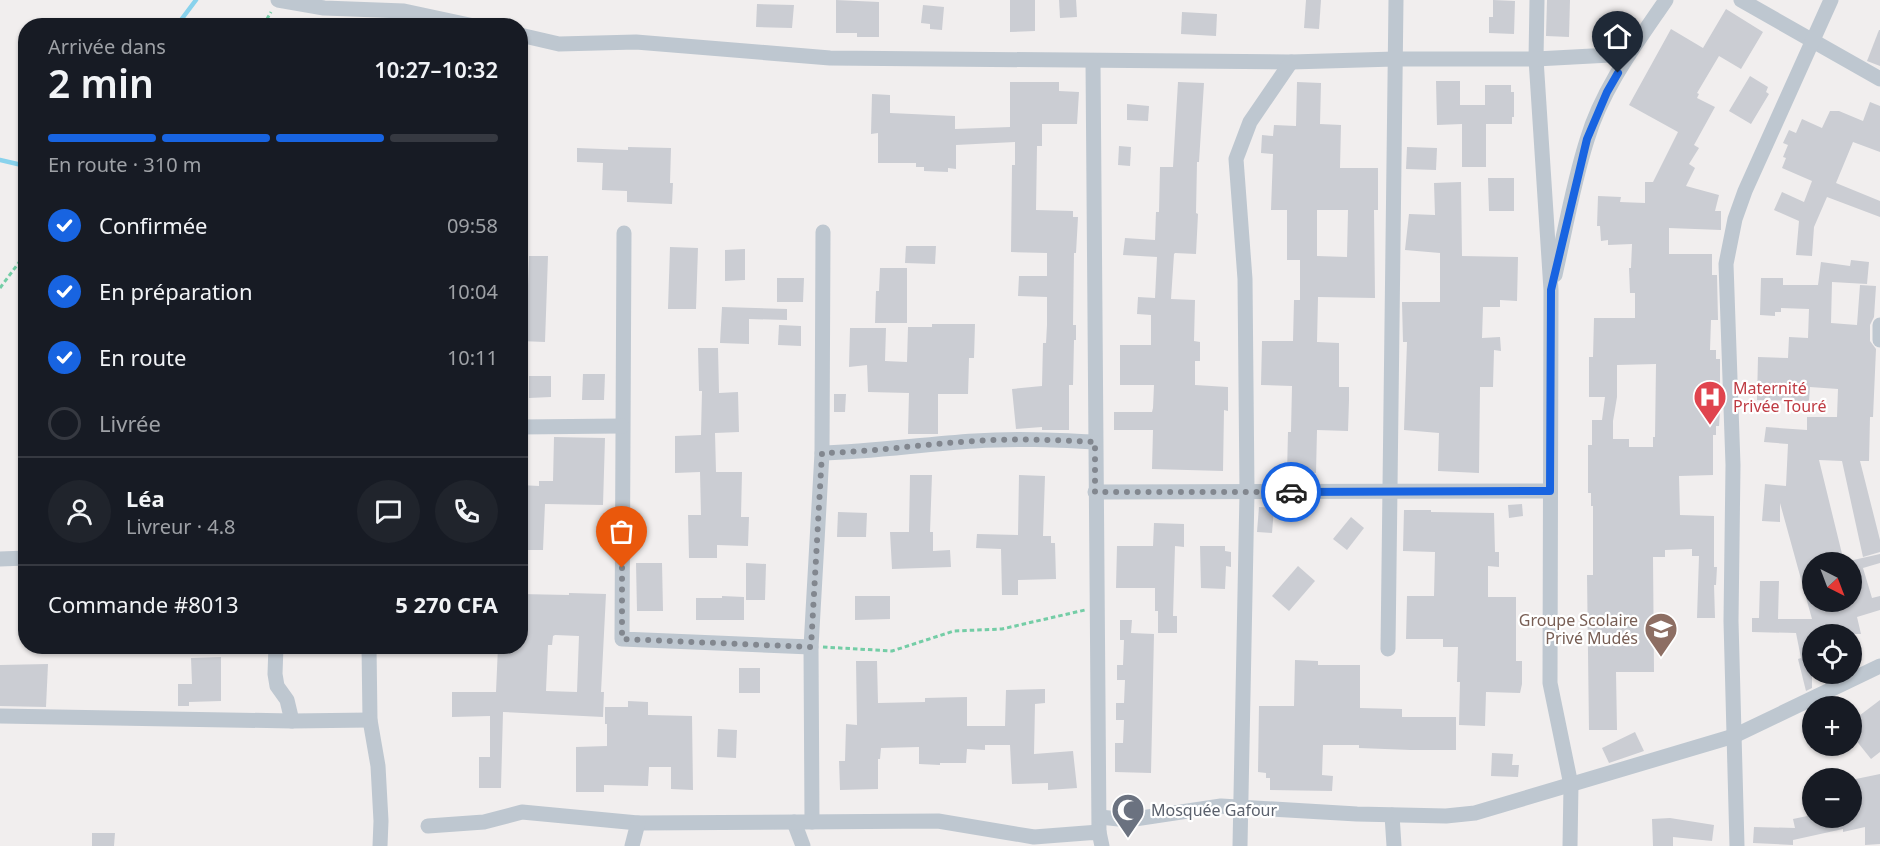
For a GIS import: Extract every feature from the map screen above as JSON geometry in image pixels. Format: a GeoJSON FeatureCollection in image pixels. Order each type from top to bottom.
{"type":"FeatureCollection","features":[{"type":"Feature","properties":{"kind":"street"},"geometry":{"type":"LineString","coordinates":[[278,0],[324,8],[404,11],[437,18]]}},
{"type":"Feature","properties":{"kind":"street"},"geometry":{"type":"LineString","coordinates":[[1388,649],[1396,0]]}},
{"type":"Feature","properties":{"kind":"street"},"geometry":{"type":"LineString","coordinates":[[1537,0],[1536,59],[1551,290],[1550,683],[1571,785],[1570,846]]}},
{"type":"Feature","properties":{"kind":"street"},"geometry":{"type":"LineString","coordinates":[[1551,290],[1587,139],[1607,92],[1629,54],[1666,0]]}},
{"type":"Feature","properties":{"kind":"street"},"geometry":{"type":"LineString","coordinates":[[1741,0],[1880,79]]}},
{"type":"Feature","properties":{"kind":"street"},"geometry":{"type":"LineString","coordinates":[[1737,846],[1731,621],[1733,465],[1726,264],[1735,219],[1744,191],[1831,0]]}},
{"type":"Feature","properties":{"kind":"street"},"geometry":{"type":"LineString","coordinates":[[357,9],[358,18]]}},
{"type":"Feature","properties":{"kind":"street"},"geometry":{"type":"LineString","coordinates":[[528,37],[560,44],[636,42],[830,58],[1291,62],[1536,59],[1629,54]]}},
{"type":"Feature","properties":{"kind":"street"},"geometry":{"type":"LineString","coordinates":[[1093,61],[1095,492],[1100,832]]}},
{"type":"Feature","properties":{"kind":"street"},"geometry":{"type":"LineString","coordinates":[[1240,846],[1247,492],[1245,279],[1236,159],[1250,123],[1291,62]]}},
{"type":"Feature","properties":{"kind":"street"},"geometry":{"type":"LineString","coordinates":[[812,822],[811,647],[822,453],[823,232]]}},
{"type":"Feature","properties":{"kind":"street"},"geometry":{"type":"LineString","coordinates":[[624,233],[622,639],[811,647]]}},
{"type":"Feature","properties":{"kind":"street"},"geometry":{"type":"LineString","coordinates":[[1880,325],[1880,340]]}},
{"type":"Feature","properties":{"kind":"street"},"geometry":{"type":"LineString","coordinates":[[528,428],[622,426]]}},
{"type":"Feature","properties":{"kind":"street"},"geometry":{"type":"LineString","coordinates":[[822,453],[985,440],[1039,439],[1095,442]]}},
{"type":"Feature","properties":{"kind":"street"},"geometry":{"type":"LineString","coordinates":[[1095,492],[1550,491]]}},
{"type":"Feature","properties":{"kind":"street"},"geometry":{"type":"LineString","coordinates":[[0,559],[18,558]]}},
{"type":"Feature","properties":{"kind":"street"},"geometry":{"type":"LineString","coordinates":[[276,654],[277,686],[287,700],[292,721]]}},
{"type":"Feature","properties":{"kind":"street"},"geometry":{"type":"LineString","coordinates":[[369,654],[370,720],[378,766],[380,846]]}},
{"type":"Feature","properties":{"kind":"street"},"geometry":{"type":"LineString","coordinates":[[428,826],[483,822],[522,812],[638,823],[938,821],[1034,837],[1100,832],[1128,820],[1221,806],[1392,815],[1446,816],[1475,813],[1734,736],[1880,666]]}},
{"type":"Feature","properties":{"kind":"street"},"geometry":{"type":"LineString","coordinates":[[0,716],[292,721],[370,720]]}},
{"type":"Feature","properties":{"kind":"street"},"geometry":{"type":"LineString","coordinates":[[1392,815],[1394,846]]}},
{"type":"Feature","properties":{"kind":"street"},"geometry":{"type":"LineString","coordinates":[[794,822],[803,846]]}},
{"type":"Feature","properties":{"kind":"street"},"geometry":{"type":"LineString","coordinates":[[632,846],[638,823]]}},
{"type":"Feature","properties":{"kind":"path"},"geometry":{"type":"LineString","coordinates":[[0,288],[18,264]]}},
{"type":"Feature","properties":{"kind":"path"},"geometry":{"type":"LineString","coordinates":[[811,647],[892,651],[954,632],[1002,629],[1098,607]]}},
{"type":"Feature","properties":{"kind":"building"},"geometry":{"type":"Polygon","coordinates":[[[836,0],[879,2],[879,37],[857,37],[857,33],[836,33],[836,0]]]}},
{"type":"Feature","properties":{"kind":"building"},"geometry":{"type":"Polygon","coordinates":[[[1010,0],[1035,0],[1035,31],[1010,32],[1010,0]]]}},
{"type":"Feature","properties":{"kind":"building"},"geometry":{"type":"Polygon","coordinates":[[[1059,0],[1076,0],[1077,17],[1060,18],[1059,0]]]}},
{"type":"Feature","properties":{"kind":"building"},"geometry":{"type":"Polygon","coordinates":[[[1306,0],[1321,0],[1319,29],[1304,28],[1306,0]]]}},
{"type":"Feature","properties":{"kind":"building"},"geometry":{"type":"Polygon","coordinates":[[[1493,0],[1515,1],[1514,34],[1489,33],[1489,17],[1493,17],[1493,0]]]}},
{"type":"Feature","properties":{"kind":"building"},"geometry":{"type":"Polygon","coordinates":[[[1547,0],[1570,0],[1569,37],[1546,36],[1547,0]]]}},
{"type":"Feature","properties":{"kind":"building"},"geometry":{"type":"Polygon","coordinates":[[[757,4],[794,5],[792,28],[756,27],[757,4]]]}},
{"type":"Feature","properties":{"kind":"building"},"geometry":{"type":"Polygon","coordinates":[[[923,5],[944,7],[942,30],[930,29],[930,24],[921,23],[923,5]]]}},
{"type":"Feature","properties":{"kind":"building"},"geometry":{"type":"Polygon","coordinates":[[[1726,9],[1763,32],[1741,69],[1719,56],[1697,93],[1699,94],[1697,98],[1715,107],[1694,145],[1699,148],[1689,164],[1695,168],[1686,186],[1719,195],[1715,211],[1721,211],[1721,230],[1669,228],[1669,254],[1712,254],[1712,275],[1717,275],[1718,320],[1711,320],[1710,350],[1716,350],[1716,359],[1720,359],[1720,410],[1719,426],[1716,426],[1716,435],[1713,435],[1713,475],[1679,476],[1680,515],[1714,516],[1714,567],[1717,567],[1716,585],[1714,585],[1715,618],[1697,618],[1699,556],[1692,556],[1692,549],[1665,550],[1665,557],[1653,557],[1654,672],[1616,672],[1617,730],[1589,730],[1587,575],[1593,575],[1593,506],[1591,506],[1591,493],[1588,493],[1588,445],[1592,445],[1592,420],[1602,420],[1605,397],[1589,397],[1589,357],[1593,357],[1594,318],[1635,318],[1635,293],[1630,293],[1629,268],[1631,268],[1632,244],[1608,245],[1608,240],[1601,241],[1600,226],[1597,226],[1598,196],[1621,197],[1620,202],[1645,203],[1645,182],[1653,182],[1678,132],[1629,105],[1671,29],[1703,48],[1726,9]],[[1656,364],[1617,365],[1613,439],[1629,439],[1629,447],[1653,447],[1653,437],[1655,437],[1656,364]]]}},
{"type":"Feature","properties":{"kind":"building"},"geometry":{"type":"Polygon","coordinates":[[[1182,12],[1217,14],[1216,36],[1181,34],[1182,12]]]}},
{"type":"Feature","properties":{"kind":"building"},"geometry":{"type":"Polygon","coordinates":[[[1880,30],[1880,66],[1867,61],[1880,30]]]}},
{"type":"Feature","properties":{"kind":"building"},"geometry":{"type":"Polygon","coordinates":[[[1750,76],[1768,87],[1766,92],[1769,94],[1751,124],[1729,111],[1750,76]]]}},
{"type":"Feature","properties":{"kind":"building"},"geometry":{"type":"Polygon","coordinates":[[[1436,81],[1460,81],[1460,105],[1485,105],[1485,85],[1511,85],[1511,92],[1514,92],[1512,124],[1486,124],[1486,167],[1462,167],[1462,124],[1437,125],[1436,81]]]}},
{"type":"Feature","properties":{"kind":"building"},"geometry":{"type":"Polygon","coordinates":[[[1010,82],[1059,82],[1059,91],[1079,92],[1077,124],[1042,124],[1042,146],[1037,146],[1036,210],[1073,211],[1073,217],[1078,217],[1076,253],[1074,253],[1073,325],[1076,325],[1076,340],[1074,340],[1073,385],[1069,385],[1069,430],[1042,430],[1042,427],[1016,429],[1012,389],[1042,386],[1043,343],[1046,343],[1047,325],[1047,297],[1018,296],[1019,276],[1047,276],[1047,253],[1011,252],[1012,165],[1015,165],[1015,142],[956,145],[956,169],[948,168],[948,172],[924,171],[924,167],[916,167],[916,163],[878,163],[878,133],[871,134],[872,94],[890,95],[890,113],[955,116],[955,129],[1010,127],[1010,82]]]}},
{"type":"Feature","properties":{"kind":"building"},"geometry":{"type":"Polygon","coordinates":[[[1178,82],[1204,83],[1199,162],[1197,162],[1196,254],[1174,254],[1171,299],[1195,300],[1194,341],[1200,342],[1200,361],[1195,361],[1195,385],[1228,387],[1228,411],[1224,410],[1223,471],[1152,469],[1153,430],[1114,430],[1114,412],[1152,412],[1153,408],[1154,385],[1120,385],[1120,345],[1151,345],[1151,315],[1137,314],[1138,297],[1155,298],[1157,257],[1123,255],[1125,238],[1155,240],[1156,212],[1159,212],[1160,167],[1173,167],[1178,82]]]}},
{"type":"Feature","properties":{"kind":"building"},"geometry":{"type":"Polygon","coordinates":[[[1297,82],[1321,83],[1320,124],[1341,125],[1340,168],[1378,168],[1378,210],[1374,210],[1375,298],[1318,297],[1317,342],[1339,343],[1339,387],[1349,387],[1349,400],[1348,431],[1317,430],[1316,473],[1287,473],[1292,386],[1261,385],[1262,341],[1293,341],[1294,300],[1300,300],[1300,260],[1287,260],[1287,210],[1271,210],[1273,154],[1261,153],[1262,135],[1273,136],[1274,125],[1296,126],[1297,82]],[[1317,210],[1317,256],[1347,257],[1348,210],[1317,210]]]}},
{"type":"Feature","properties":{"kind":"building"},"geometry":{"type":"Polygon","coordinates":[[[1870,102],[1880,106],[1880,152],[1853,142],[1836,183],[1880,201],[1880,217],[1827,197],[1814,227],[1812,256],[1796,255],[1799,221],[1774,210],[1782,192],[1804,202],[1812,181],[1782,168],[1786,158],[1783,157],[1788,145],[1783,143],[1789,130],[1796,133],[1802,119],[1822,128],[1830,111],[1839,111],[1863,121],[1870,102]]]}},
{"type":"Feature","properties":{"kind":"building"},"geometry":{"type":"Polygon","coordinates":[[[1127,104],[1149,106],[1148,121],[1127,120],[1127,104]]]}},
{"type":"Feature","properties":{"kind":"building"},"geometry":{"type":"Polygon","coordinates":[[[1119,146],[1131,147],[1130,166],[1118,165],[1119,146]]]}},
{"type":"Feature","properties":{"kind":"building"},"geometry":{"type":"Polygon","coordinates":[[[628,147],[671,148],[672,204],[627,202],[627,191],[602,190],[603,163],[577,162],[577,148],[628,150],[628,147]]]}},
{"type":"Feature","properties":{"kind":"building"},"geometry":{"type":"Polygon","coordinates":[[[1407,147],[1437,148],[1436,170],[1406,169],[1407,147]]]}},
{"type":"Feature","properties":{"kind":"building"},"geometry":{"type":"Polygon","coordinates":[[[1488,178],[1514,178],[1514,211],[1489,211],[1488,178]]]}},
{"type":"Feature","properties":{"kind":"building"},"geometry":{"type":"Polygon","coordinates":[[[1461,182],[1462,256],[1518,257],[1517,301],[1500,300],[1500,307],[1483,307],[1482,338],[1500,337],[1501,351],[1494,350],[1493,387],[1480,387],[1479,473],[1438,471],[1439,433],[1404,430],[1407,342],[1403,342],[1402,302],[1440,302],[1440,253],[1405,250],[1409,214],[1435,215],[1434,183],[1461,182]]]}},
{"type":"Feature","properties":{"kind":"building"},"geometry":{"type":"Polygon","coordinates":[[[906,246],[936,246],[935,264],[905,263],[906,246]]]}},
{"type":"Feature","properties":{"kind":"building"},"geometry":{"type":"Polygon","coordinates":[[[670,247],[698,248],[696,309],[668,309],[670,247]]]}},
{"type":"Feature","properties":{"kind":"building"},"geometry":{"type":"Polygon","coordinates":[[[745,249],[745,280],[725,281],[725,250],[745,249]]]}},
{"type":"Feature","properties":{"kind":"building"},"geometry":{"type":"Polygon","coordinates":[[[529,256],[548,256],[545,342],[528,341],[529,256]]]}},
{"type":"Feature","properties":{"kind":"building"},"geometry":{"type":"Polygon","coordinates":[[[1851,260],[1869,262],[1867,284],[1832,282],[1831,323],[1857,325],[1860,285],[1876,286],[1874,317],[1870,325],[1870,341],[1876,349],[1869,461],[1860,461],[1880,540],[1880,552],[1863,557],[1842,461],[1819,460],[1842,552],[1802,552],[1802,583],[1780,503],[1780,522],[1762,521],[1765,484],[1786,486],[1788,444],[1764,442],[1766,427],[1807,430],[1807,417],[1837,417],[1838,389],[1810,387],[1809,401],[1757,400],[1758,357],[1788,358],[1789,337],[1808,338],[1809,309],[1781,308],[1781,312],[1775,312],[1775,316],[1760,315],[1761,278],[1783,278],[1783,285],[1818,285],[1821,262],[1850,266],[1851,260]]]}},
{"type":"Feature","properties":{"kind":"building"},"geometry":{"type":"Polygon","coordinates":[[[880,268],[907,268],[907,323],[875,323],[876,291],[879,291],[880,268]]]}},
{"type":"Feature","properties":{"kind":"building"},"geometry":{"type":"Polygon","coordinates":[[[777,278],[804,278],[803,302],[777,302],[777,278]]]}},
{"type":"Feature","properties":{"kind":"building"},"geometry":{"type":"Polygon","coordinates":[[[722,307],[787,309],[787,320],[749,319],[749,344],[720,343],[722,307]]]}},
{"type":"Feature","properties":{"kind":"building"},"geometry":{"type":"Polygon","coordinates":[[[932,324],[975,324],[974,358],[969,358],[968,394],[938,394],[938,434],[908,434],[909,393],[868,392],[867,365],[849,367],[850,328],[886,328],[885,361],[907,362],[908,327],[932,327],[932,324]]]}},
{"type":"Feature","properties":{"kind":"building"},"geometry":{"type":"Polygon","coordinates":[[[779,325],[801,326],[801,346],[778,345],[779,325]]]}},
{"type":"Feature","properties":{"kind":"building"},"geometry":{"type":"Polygon","coordinates":[[[698,348],[718,348],[719,393],[738,392],[739,432],[715,433],[716,472],[742,472],[741,517],[749,517],[748,546],[717,545],[717,558],[689,558],[688,515],[701,515],[700,472],[675,473],[675,436],[701,435],[702,391],[699,391],[698,348]]]}},
{"type":"Feature","properties":{"kind":"building"},"geometry":{"type":"Polygon","coordinates":[[[583,374],[605,374],[604,400],[582,400],[583,374]]]}},
{"type":"Feature","properties":{"kind":"building"},"geometry":{"type":"Polygon","coordinates":[[[529,376],[551,376],[551,397],[529,398],[529,376]]]}},
{"type":"Feature","properties":{"kind":"building"},"geometry":{"type":"Polygon","coordinates":[[[834,394],[846,394],[845,412],[834,412],[834,394]]]}},
{"type":"Feature","properties":{"kind":"building"},"geometry":{"type":"Polygon","coordinates":[[[554,437],[605,438],[603,505],[545,504],[543,550],[528,550],[528,485],[539,486],[539,481],[553,481],[554,437]]]}},
{"type":"Feature","properties":{"kind":"building"},"geometry":{"type":"Polygon","coordinates":[[[910,475],[932,475],[930,532],[933,532],[933,551],[950,550],[951,567],[892,569],[890,532],[909,532],[910,475]]]}},
{"type":"Feature","properties":{"kind":"building"},"geometry":{"type":"Polygon","coordinates":[[[1019,475],[1045,476],[1043,536],[1051,536],[1051,543],[1055,543],[1056,579],[1018,580],[1018,595],[1002,595],[1001,549],[976,548],[977,534],[1018,535],[1019,475]]]}},
{"type":"Feature","properties":{"kind":"building"},"geometry":{"type":"Polygon","coordinates":[[[1522,504],[1523,516],[1509,518],[1508,505],[1522,504]]]}},
{"type":"Feature","properties":{"kind":"building"},"geometry":{"type":"Polygon","coordinates":[[[1259,507],[1274,508],[1272,533],[1257,532],[1259,507]]]}},
{"type":"Feature","properties":{"kind":"building"},"geometry":{"type":"Polygon","coordinates":[[[1404,510],[1494,513],[1495,552],[1499,552],[1499,567],[1488,566],[1488,597],[1516,597],[1516,661],[1522,661],[1522,684],[1520,693],[1486,692],[1485,726],[1459,725],[1458,647],[1443,647],[1443,639],[1406,639],[1407,596],[1434,596],[1435,552],[1403,551],[1404,510]]]}},
{"type":"Feature","properties":{"kind":"building"},"geometry":{"type":"Polygon","coordinates":[[[838,512],[867,513],[866,537],[837,537],[838,512]]]}},
{"type":"Feature","properties":{"kind":"building"},"geometry":{"type":"Polygon","coordinates":[[[1351,517],[1364,528],[1347,550],[1333,539],[1351,517]]]}},
{"type":"Feature","properties":{"kind":"building"},"geometry":{"type":"Polygon","coordinates":[[[1154,523],[1184,524],[1184,547],[1175,546],[1173,616],[1177,616],[1177,633],[1158,633],[1155,588],[1116,588],[1117,546],[1153,546],[1154,523]]]}},
{"type":"Feature","properties":{"kind":"building"},"geometry":{"type":"Polygon","coordinates":[[[1200,546],[1225,546],[1225,551],[1231,552],[1231,567],[1226,566],[1225,589],[1201,588],[1200,546]]]}},
{"type":"Feature","properties":{"kind":"building"},"geometry":{"type":"Polygon","coordinates":[[[1880,554],[1880,563],[1863,568],[1872,598],[1880,596],[1880,610],[1857,617],[1859,624],[1802,624],[1802,675],[1796,633],[1752,632],[1752,618],[1759,618],[1760,581],[1779,581],[1778,619],[1812,619],[1810,612],[1862,612],[1862,558],[1880,554]]]}},
{"type":"Feature","properties":{"kind":"building"},"geometry":{"type":"Polygon","coordinates":[[[636,563],[662,563],[663,611],[637,611],[636,563]]]}},
{"type":"Feature","properties":{"kind":"building"},"geometry":{"type":"Polygon","coordinates":[[[746,563],[766,564],[765,600],[746,600],[746,563]]]}},
{"type":"Feature","properties":{"kind":"building"},"geometry":{"type":"Polygon","coordinates":[[[1298,566],[1315,581],[1289,611],[1272,596],[1298,566]]]}},
{"type":"Feature","properties":{"kind":"building"},"geometry":{"type":"Polygon","coordinates":[[[528,594],[606,594],[601,692],[604,692],[603,717],[503,712],[501,788],[479,788],[479,757],[490,757],[490,716],[452,717],[452,692],[496,692],[498,654],[528,654],[528,594]],[[555,635],[552,645],[548,645],[546,691],[577,692],[579,636],[555,635]]]}},
{"type":"Feature","properties":{"kind":"building"},"geometry":{"type":"Polygon","coordinates":[[[722,596],[744,597],[744,620],[696,620],[696,598],[722,598],[722,596]]]}},
{"type":"Feature","properties":{"kind":"building"},"geometry":{"type":"Polygon","coordinates":[[[855,596],[890,596],[890,619],[855,620],[855,596]]]}},
{"type":"Feature","properties":{"kind":"building"},"geometry":{"type":"Polygon","coordinates":[[[1120,620],[1132,620],[1131,633],[1154,634],[1151,773],[1115,772],[1115,743],[1123,743],[1124,720],[1116,720],[1116,703],[1124,703],[1125,680],[1117,680],[1117,665],[1123,665],[1124,640],[1120,640],[1120,620]]]}},
{"type":"Feature","properties":{"kind":"building"},"geometry":{"type":"Polygon","coordinates":[[[221,657],[221,701],[189,702],[189,706],[178,706],[178,684],[192,684],[191,658],[221,657]]]}},
{"type":"Feature","properties":{"kind":"building"},"geometry":{"type":"Polygon","coordinates":[[[1295,660],[1318,661],[1318,665],[1360,665],[1360,708],[1402,709],[1402,717],[1456,717],[1456,750],[1323,745],[1322,775],[1333,776],[1332,791],[1270,790],[1270,778],[1266,778],[1266,773],[1258,772],[1259,706],[1294,706],[1295,660]]]}},
{"type":"Feature","properties":{"kind":"building"},"geometry":{"type":"Polygon","coordinates":[[[856,661],[877,661],[878,703],[925,702],[925,698],[967,697],[967,726],[1005,726],[1006,690],[1045,689],[1045,703],[1035,704],[1034,754],[1073,751],[1077,788],[1048,790],[1048,783],[1012,784],[1010,745],[985,745],[985,750],[967,749],[966,763],[940,763],[940,765],[919,764],[919,747],[881,748],[880,759],[878,759],[878,789],[840,790],[839,761],[845,761],[846,724],[857,725],[856,661]]]}},
{"type":"Feature","properties":{"kind":"building"},"geometry":{"type":"Polygon","coordinates":[[[48,664],[46,707],[0,706],[0,665],[48,664]]]}},
{"type":"Feature","properties":{"kind":"building"},"geometry":{"type":"Polygon","coordinates":[[[739,668],[760,668],[760,693],[739,693],[739,668]]]}},
{"type":"Feature","properties":{"kind":"building"},"geometry":{"type":"Polygon","coordinates":[[[1804,684],[1812,684],[1812,688],[1806,691],[1804,684]]]}},
{"type":"Feature","properties":{"kind":"building"},"geometry":{"type":"Polygon","coordinates":[[[1880,700],[1880,752],[1871,759],[1862,748],[1862,714],[1880,700]]]}},
{"type":"Feature","properties":{"kind":"building"},"geometry":{"type":"Polygon","coordinates":[[[628,701],[648,702],[648,715],[692,716],[693,790],[671,789],[671,767],[649,767],[648,786],[604,785],[604,792],[576,792],[576,747],[607,746],[605,707],[628,707],[628,701]]]}},
{"type":"Feature","properties":{"kind":"building"},"geometry":{"type":"Polygon","coordinates":[[[718,729],[737,730],[736,758],[717,757],[718,729]]]}},
{"type":"Feature","properties":{"kind":"building"},"geometry":{"type":"Polygon","coordinates":[[[1635,732],[1644,751],[1609,763],[1602,748],[1635,732]]]}},
{"type":"Feature","properties":{"kind":"building"},"geometry":{"type":"Polygon","coordinates":[[[1492,753],[1513,754],[1512,765],[1519,765],[1518,777],[1491,776],[1492,753]]]}},
{"type":"Feature","properties":{"kind":"building"},"geometry":{"type":"Polygon","coordinates":[[[1880,774],[1880,844],[1865,845],[1865,827],[1862,828],[1862,778],[1880,774]]]}},
{"type":"Feature","properties":{"kind":"building"},"geometry":{"type":"Polygon","coordinates":[[[1802,817],[1802,828],[1861,828],[1843,832],[1843,829],[1793,840],[1793,845],[1753,843],[1754,827],[1795,828],[1793,819],[1802,817]]]}},
{"type":"Feature","properties":{"kind":"building"},"geometry":{"type":"Polygon","coordinates":[[[1670,818],[1714,825],[1712,841],[1673,837],[1673,846],[1653,846],[1652,819],[1670,818]]]}},
{"type":"Feature","properties":{"kind":"building"},"geometry":{"type":"Polygon","coordinates":[[[92,833],[115,833],[114,846],[92,846],[92,833]]]}},
{"type":"Feature","properties":{"kind":"waterway"},"geometry":{"type":"LineString","coordinates":[[182,18],[196,0]]}},
{"type":"Feature","properties":{"kind":"waterway"},"geometry":{"type":"LineString","coordinates":[[0,160],[18,164]]}},
{"type":"Feature","properties":{"kind":"way so far"},"geometry":{"type":"LineString","coordinates":[[622,568],[622,639],[811,647],[822,453],[975,441],[1039,439],[1095,442],[1095,492],[1291,492]]}},
{"type":"Feature","properties":{"kind":"place","name":"Maternité Privée Touré"},"geometry":{"type":"Point","coordinates":[1710,426]}},
{"type":"Feature","properties":{"kind":"place","name":"Groupe Scolaire Privé Mudés"},"geometry":{"type":"Point","coordinates":[1661,658]}},
{"type":"Feature","properties":{"kind":"place","name":"Mosquée Gafour"},"geometry":{"type":"Point","coordinates":[1128,839]}},
{"type":"Feature","properties":{"kind":"route"},"geometry":{"type":"LineString","coordinates":[[1291,492],[1550,491],[1551,290],[1587,139],[1607,92],[1618,73]]}}]}
